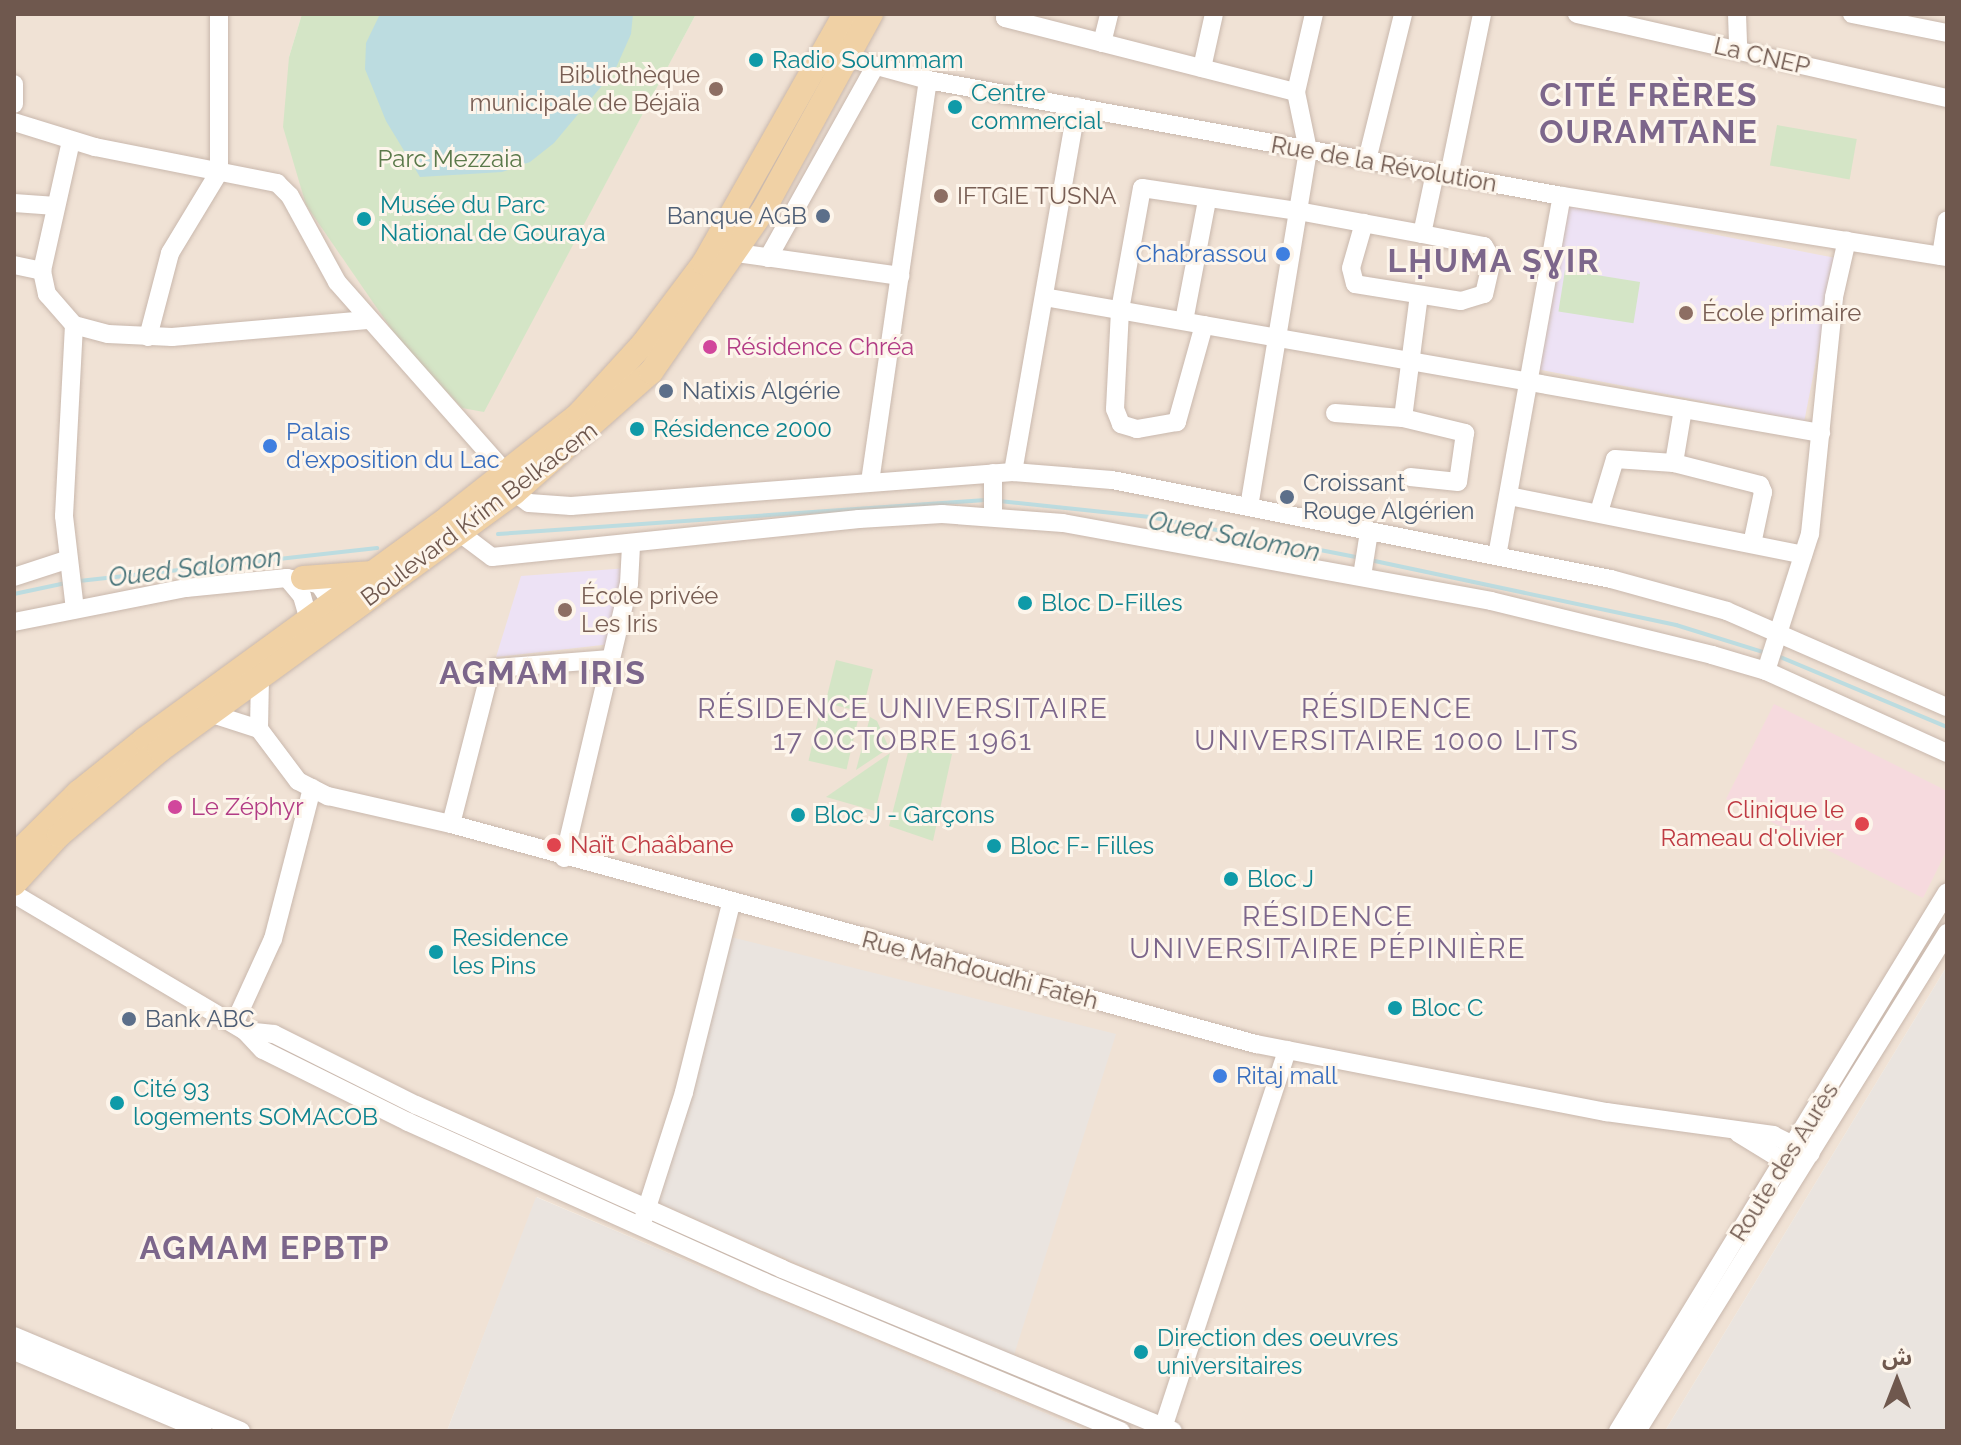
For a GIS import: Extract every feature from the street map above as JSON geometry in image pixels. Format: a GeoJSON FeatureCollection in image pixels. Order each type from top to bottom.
{"type":"FeatureCollection","features":[{"type":"Feature","properties":{"kind":"main road","name":"Boulevard Krim Belkacem"},"geometry":{"type":"LineString","coordinates":[[14,856],[79,792],[145,739],[309,620],[337,611],[460,533],[516,482],[651,372],[737,253],[836,55],[845,14]]}},
{"type":"Feature","properties":{"kind":"main road","name":"Boulevard Krim Belkacem"},"geometry":{"type":"LineString","coordinates":[[14,884],[99,799],[209,713],[260,679],[337,611],[373,573],[516,482],[678,301],[836,55],[871,14]]}},
{"type":"Feature","properties":{"kind":"main road"},"geometry":{"type":"LineString","coordinates":[[295,578],[373,573]]}},
{"type":"Feature","properties":{"kind":"street"},"geometry":{"type":"LineString","coordinates":[[148,337],[170,253],[219,172],[219,14]]}},
{"type":"Feature","properties":{"kind":"street"},"geometry":{"type":"LineString","coordinates":[[1006,14],[1005,18],[1296,92]]}},
{"type":"Feature","properties":{"kind":"street"},"geometry":{"type":"LineString","coordinates":[[1102,43],[1109,14]]}},
{"type":"Feature","properties":{"kind":"street"},"geometry":{"type":"LineString","coordinates":[[1202,68],[1214,14]]}},
{"type":"Feature","properties":{"kind":"street"},"geometry":{"type":"LineString","coordinates":[[1249,507],[1308,150],[1296,92],[1314,14]]}},
{"type":"Feature","properties":{"kind":"street"},"geometry":{"type":"LineString","coordinates":[[1367,160],[1403,14]]}},
{"type":"Feature","properties":{"kind":"street"},"geometry":{"type":"LineString","coordinates":[[1422,234],[1442,174],[1482,14]]}},
{"type":"Feature","properties":{"kind":"street","name":"La CNEP"},"geometry":{"type":"LineString","coordinates":[[1577,14],[1947,98]]}},
{"type":"Feature","properties":{"kind":"street"},"geometry":{"type":"LineString","coordinates":[[1737,14],[1738,50]]}},
{"type":"Feature","properties":{"kind":"street"},"geometry":{"type":"LineString","coordinates":[[1852,14],[1947,33]]}},
{"type":"Feature","properties":{"kind":"street","name":"Rue de la Révolution"},"geometry":{"type":"LineString","coordinates":[[836,55],[874,68],[928,80],[1308,150],[1562,196],[1944,256]]}},
{"type":"Feature","properties":{"kind":"street"},"geometry":{"type":"LineString","coordinates":[[768,258],[874,68]]}},
{"type":"Feature","properties":{"kind":"street"},"geometry":{"type":"LineString","coordinates":[[870,482],[928,80]]}},
{"type":"Feature","properties":{"kind":"street"},"geometry":{"type":"LineString","coordinates":[[14,84],[14,104]]}},
{"type":"Feature","properties":{"kind":"street"},"geometry":{"type":"LineString","coordinates":[[1013,472],[1077,107]]}},
{"type":"Feature","properties":{"kind":"street"},"geometry":{"type":"LineString","coordinates":[[14,122],[71,141],[277,183],[290,196],[337,282],[367,320],[516,482],[529,503],[571,506],[870,482],[993,478],[1013,472],[1112,480],[1249,507],[1368,536],[1497,556],[1611,579],[1780,632],[1947,707]]}},
{"type":"Feature","properties":{"kind":"street"},"geometry":{"type":"LineString","coordinates":[[71,141],[42,271],[47,294],[74,325],[148,337],[367,320]]}},
{"type":"Feature","properties":{"kind":"street"},"geometry":{"type":"LineString","coordinates":[[1204,325],[1177,422],[1137,429],[1121,424],[1115,409],[1120,310],[1142,188],[1298,211],[1364,223],[1484,246],[1492,260],[1484,294],[1474,300],[1419,295],[1363,286],[1351,279],[1364,223]]}},
{"type":"Feature","properties":{"kind":"street"},"geometry":{"type":"LineString","coordinates":[[1497,556],[1562,196]]}},
{"type":"Feature","properties":{"kind":"street"},"geometry":{"type":"LineString","coordinates":[[1184,321],[1207,200]]}},
{"type":"Feature","properties":{"kind":"street"},"geometry":{"type":"LineString","coordinates":[[14,203],[56,206]]}},
{"type":"Feature","properties":{"kind":"street"},"geometry":{"type":"LineString","coordinates":[[1944,256],[1947,220]]}},
{"type":"Feature","properties":{"kind":"street"},"geometry":{"type":"LineString","coordinates":[[1766,671],[1803,555],[1821,433],[1834,297],[1847,240]]}},
{"type":"Feature","properties":{"kind":"street"},"geometry":{"type":"LineString","coordinates":[[737,253],[900,276]]}},
{"type":"Feature","properties":{"kind":"street"},"geometry":{"type":"LineString","coordinates":[[14,265],[42,271]]}},
{"type":"Feature","properties":{"kind":"street"},"geometry":{"type":"LineString","coordinates":[[1403,418],[1419,295]]}},
{"type":"Feature","properties":{"kind":"street"},"geometry":{"type":"LineString","coordinates":[[1044,297],[1821,433]]}},
{"type":"Feature","properties":{"kind":"street"},"geometry":{"type":"LineString","coordinates":[[74,325],[66,423],[67,564],[74,605]]}},
{"type":"Feature","properties":{"kind":"street"},"geometry":{"type":"LineString","coordinates":[[1674,463],[1683,409]]}},
{"type":"Feature","properties":{"kind":"street"},"geometry":{"type":"LineString","coordinates":[[1335,413],[1403,418],[1465,433],[1467,442],[1458,482],[1410,477]]}},
{"type":"Feature","properties":{"kind":"street"},"geometry":{"type":"LineString","coordinates":[[1599,512],[1615,459],[1674,463],[1760,485],[1763,492],[1752,544]]}},
{"type":"Feature","properties":{"kind":"street"},"geometry":{"type":"LineString","coordinates":[[993,478],[993,514]]}},
{"type":"Feature","properties":{"kind":"street"},"geometry":{"type":"LineString","coordinates":[[1509,496],[1803,555]]}},
{"type":"Feature","properties":{"kind":"street"},"geometry":{"type":"LineString","coordinates":[[460,533],[492,557],[859,519],[993,514],[1063,523],[1362,572],[1491,601],[1766,671],[1947,753]]}},
{"type":"Feature","properties":{"kind":"street"},"geometry":{"type":"LineString","coordinates":[[1362,572],[1368,536]]}},
{"type":"Feature","properties":{"kind":"street"},"geometry":{"type":"LineString","coordinates":[[564,858],[629,584],[631,545]]}},
{"type":"Feature","properties":{"kind":"street"},"geometry":{"type":"LineString","coordinates":[[14,577],[67,564]]}},
{"type":"Feature","properties":{"kind":"street"},"geometry":{"type":"LineString","coordinates":[[14,622],[74,605],[186,588],[295,578],[319,584],[337,611]]}},
{"type":"Feature","properties":{"kind":"street"},"geometry":{"type":"LineString","coordinates":[[295,578],[309,620]]}},
{"type":"Feature","properties":{"kind":"street"},"geometry":{"type":"LineString","coordinates":[[451,824],[489,676],[496,668],[611,659]]}},
{"type":"Feature","properties":{"kind":"street"},"geometry":{"type":"LineString","coordinates":[[209,713],[259,729],[260,679]]}},
{"type":"Feature","properties":{"kind":"street","name":"Rue Mahdoudhi Fateh"},"geometry":{"type":"LineString","coordinates":[[259,729],[298,781],[312,788],[451,824],[564,858],[1287,1050],[1736,1131],[1773,1135],[1803,1149]]}},
{"type":"Feature","properties":{"kind":"street"},"geometry":{"type":"LineString","coordinates":[[240,1027],[273,939],[312,788]]}},
{"type":"Feature","properties":{"kind":"street","name":"Route des Aurès"},"geometry":{"type":"LineString","coordinates":[[1637,1431],[1803,1149],[1947,892]]}},
{"type":"Feature","properties":{"kind":"street"},"geometry":{"type":"LineString","coordinates":[[14,894],[240,1027],[263,1050],[408,1122],[1001,1360],[1166,1430],[1287,1050]]}},
{"type":"Feature","properties":{"kind":"street"},"geometry":{"type":"LineString","coordinates":[[644,1218],[731,903]]}},
{"type":"Feature","properties":{"kind":"street","name":"Route des Aurès"},"geometry":{"type":"LineString","coordinates":[[1803,1149],[1947,933]]}},
{"type":"Feature","properties":{"kind":"street","name":"Rue Mahdoudhi Fateh"},"geometry":{"type":"LineString","coordinates":[[1736,1131],[1793,1166]]}},
{"type":"Feature","properties":{"kind":"street","name":"Route des Aurès"},"geometry":{"type":"LineString","coordinates":[[1618,1431],[1793,1166]]}},
{"type":"Feature","properties":{"kind":"street"},"geometry":{"type":"LineString","coordinates":[[644,1218],[994,1379],[1121,1431]]}},
{"type":"Feature","properties":{"kind":"street"},"geometry":{"type":"LineString","coordinates":[[14,1336],[241,1431]]}},
{"type":"Feature","properties":{"kind":"street"},"geometry":{"type":"LineString","coordinates":[[14,1351],[203,1431]]}},
{"type":"Feature","properties":{"kind":"street"},"geometry":{"type":"LineString","coordinates":[[994,1379],[1001,1360]]}},
{"type":"Feature","properties":{"kind":"shaded area"},"geometry":{"type":"Polygon","coordinates":[[[14,14],[302,14],[289,57],[483,412],[696,14],[1947,14],[1947,966],[1665,1431],[1087,1431],[537,1197],[447,1431],[14,1431],[14,14]]]}},
{"type":"Feature","properties":{"kind":"shaded area","name":"École primaire"},"geometry":{"type":"Polygon","coordinates":[[[1568,206],[1836,258],[1804,421],[1536,369],[1568,206]]]}},
{"type":"Feature","properties":{"kind":"shaded area","name":"École privée Les Iris"},"geometry":{"type":"Polygon","coordinates":[[[628,568],[611,644],[496,657],[521,576],[628,568]]]}},
{"type":"Feature","properties":{"kind":"shaded area","name":"Clinique le Rameau d'olivier"},"geometry":{"type":"Polygon","coordinates":[[[1774,704],[1947,791],[1947,850],[1923,898],[1726,799],[1774,704]]]}},
{"type":"Feature","properties":{"kind":"shaded area"},"geometry":{"type":"Polygon","coordinates":[[[731,937],[1116,1034],[1013,1358],[659,1203],[731,937]]]}},
{"type":"Feature","properties":{"kind":"shaded area"},"geometry":{"type":"Polygon","coordinates":[[[1947,966],[1947,1431],[1665,1431],[1947,966]]]}},
{"type":"Feature","properties":{"kind":"shaded area"},"geometry":{"type":"Polygon","coordinates":[[[536,1197],[1087,1431],[447,1431],[536,1197]]]}},
{"type":"Feature","properties":{"kind":"green space","name":"Parc Mezzaia"},"geometry":{"type":"Polygon","coordinates":[[[302,14],[696,14],[484,412],[462,408],[401,343],[306,205],[283,127],[289,57],[302,14]]]}},
{"type":"Feature","properties":{"kind":"green space"},"geometry":{"type":"Polygon","coordinates":[[[1777,125],[1857,139],[1850,179],[1770,165],[1777,125]]]}},
{"type":"Feature","properties":{"kind":"green space"},"geometry":{"type":"Polygon","coordinates":[[[1565,270],[1640,282],[1633,323],[1558,311],[1565,270]]]}},
{"type":"Feature","properties":{"kind":"green space"},"geometry":{"type":"Polygon","coordinates":[[[836,660],[873,669],[862,712],[825,703],[836,660]]]}},
{"type":"Feature","properties":{"kind":"green space"},"geometry":{"type":"Polygon","coordinates":[[[820,711],[858,720],[847,769],[809,761],[820,711]]]}},
{"type":"Feature","properties":{"kind":"green space"},"geometry":{"type":"Polygon","coordinates":[[[870,717],[877,721],[889,748],[856,770],[870,717]]]}},
{"type":"Feature","properties":{"kind":"green space"},"geometry":{"type":"Polygon","coordinates":[[[927,747],[952,754],[933,841],[889,826],[908,752],[927,747]]]}},
{"type":"Feature","properties":{"kind":"green space"},"geometry":{"type":"Polygon","coordinates":[[[890,753],[875,811],[826,797],[890,753]]]}},
{"type":"Feature","properties":{"kind":"water"},"geometry":{"type":"Polygon","coordinates":[[[380,14],[633,14],[631,34],[615,70],[554,143],[530,162],[502,172],[420,177],[386,121],[365,69],[366,43],[380,14]]]}},
{"type":"Feature","properties":{"kind":"waterway","name":"Oued Salomon"},"geometry":{"type":"LineString","coordinates":[[498,534],[986,500]]}},
{"type":"Feature","properties":{"kind":"waterway","name":"Oued Salomon"},"geometry":{"type":"LineString","coordinates":[[999,501],[1150,517],[1361,558]]}},
{"type":"Feature","properties":{"kind":"waterway","name":"Oued Salomon"},"geometry":{"type":"LineString","coordinates":[[79,581],[377,548]]}},
{"type":"Feature","properties":{"kind":"waterway","name":"Oued Salomon"},"geometry":{"type":"LineString","coordinates":[[1370,560],[1676,625],[1766,653]]}},
{"type":"Feature","properties":{"kind":"waterway","name":"Oued Salomon"},"geometry":{"type":"LineString","coordinates":[[14,594],[66,583]]}},
{"type":"Feature","properties":{"kind":"waterway","name":"Oued Salomon"},"geometry":{"type":"LineString","coordinates":[[1778,656],[1947,727]]}},
{"type":"Feature","properties":{"kind":"place","name":"Radio Soummam"},"geometry":{"type":"Point","coordinates":[756,60]}},
{"type":"Feature","properties":{"kind":"place","name":"Bibliothèque municipale de Béjaïa"},"geometry":{"type":"Point","coordinates":[716,89]}},
{"type":"Feature","properties":{"kind":"place","name":"Centre commercial"},"geometry":{"type":"Point","coordinates":[955,107]}},
{"type":"Feature","properties":{"kind":"place","name":"IFTGIE TUSNA"},"geometry":{"type":"Point","coordinates":[941,196]}},
{"type":"Feature","properties":{"kind":"place","name":"Banque AGB"},"geometry":{"type":"Point","coordinates":[823,216]}},
{"type":"Feature","properties":{"kind":"place","name":"Musée du Parc National de Gouraya"},"geometry":{"type":"Point","coordinates":[364,219]}},
{"type":"Feature","properties":{"kind":"place","name":"Chabrassou"},"geometry":{"type":"Point","coordinates":[1283,254]}},
{"type":"Feature","properties":{"kind":"place","name":"École primaire"},"geometry":{"type":"Point","coordinates":[1686,313]}},
{"type":"Feature","properties":{"kind":"place","name":"Résidence Chréa"},"geometry":{"type":"Point","coordinates":[710,347]}},
{"type":"Feature","properties":{"kind":"place","name":"Natixis Algérie"},"geometry":{"type":"Point","coordinates":[666,391]}},
{"type":"Feature","properties":{"kind":"place","name":"Résidence 2000"},"geometry":{"type":"Point","coordinates":[637,429]}},
{"type":"Feature","properties":{"kind":"place","name":"Palais d'exposition du Lac"},"geometry":{"type":"Point","coordinates":[270,446]}},
{"type":"Feature","properties":{"kind":"place","name":"Croissant Rouge Algérien"},"geometry":{"type":"Point","coordinates":[1287,497]}},
{"type":"Feature","properties":{"kind":"place","name":"Bloc D-Filles"},"geometry":{"type":"Point","coordinates":[1025,603]}},
{"type":"Feature","properties":{"kind":"place","name":"École privée Les Iris"},"geometry":{"type":"Point","coordinates":[565,610]}},
{"type":"Feature","properties":{"kind":"place","name":"Le Zéphyr"},"geometry":{"type":"Point","coordinates":[175,807]}},
{"type":"Feature","properties":{"kind":"place","name":"Bloc J - Garçons"},"geometry":{"type":"Point","coordinates":[798,815]}},
{"type":"Feature","properties":{"kind":"place","name":"Clinique le Rameau d'olivier"},"geometry":{"type":"Point","coordinates":[1862,824]}},
{"type":"Feature","properties":{"kind":"place","name":"Naït Chaâbane"},"geometry":{"type":"Point","coordinates":[554,845]}},
{"type":"Feature","properties":{"kind":"place","name":"Bloc F- Filles"},"geometry":{"type":"Point","coordinates":[994,846]}},
{"type":"Feature","properties":{"kind":"place","name":"Bloc J"},"geometry":{"type":"Point","coordinates":[1231,879]}},
{"type":"Feature","properties":{"kind":"place","name":"Residence les Pins"},"geometry":{"type":"Point","coordinates":[436,952]}},
{"type":"Feature","properties":{"kind":"place","name":"Bloc C"},"geometry":{"type":"Point","coordinates":[1395,1008]}},
{"type":"Feature","properties":{"kind":"place","name":"Bank ABC"},"geometry":{"type":"Point","coordinates":[129,1019]}},
{"type":"Feature","properties":{"kind":"place","name":"Ritaj mall"},"geometry":{"type":"Point","coordinates":[1220,1076]}},
{"type":"Feature","properties":{"kind":"place","name":"Cité 93 logements SOMACOB"},"geometry":{"type":"Point","coordinates":[117,1103]}},
{"type":"Feature","properties":{"kind":"place","name":"Direction des oeuvres universitaires"},"geometry":{"type":"Point","coordinates":[1141,1352]}},
{"type":"Feature","properties":{"kind":"district","name":"CITÉ FRÈRES OURAMTANE"},"geometry":{"type":"Point","coordinates":[1649,114]}},
{"type":"Feature","properties":{"kind":"district","name":"LḤUMA ṢƔIR"},"geometry":{"type":"Point","coordinates":[1494,261]}},
{"type":"Feature","properties":{"kind":"district","name":"AGMAM IRIS"},"geometry":{"type":"Point","coordinates":[543,673]}},
{"type":"Feature","properties":{"kind":"district","name":"RÉSIDENCE UNIVERSITAIRE 17 OCTOBRE 1961"},"geometry":{"type":"Point","coordinates":[903,725]}},
{"type":"Feature","properties":{"kind":"district","name":"RÉSIDENCE UNIVERSITAIRE 1000 LITS"},"geometry":{"type":"Point","coordinates":[1387,725]}},
{"type":"Feature","properties":{"kind":"district","name":"RÉSIDENCE UNIVERSITAIRE PÉPINIÈRE"},"geometry":{"type":"Point","coordinates":[1328,933]}},
{"type":"Feature","properties":{"kind":"district","name":"AGMAM EPBTP"},"geometry":{"type":"Point","coordinates":[265,1248]}}]}
